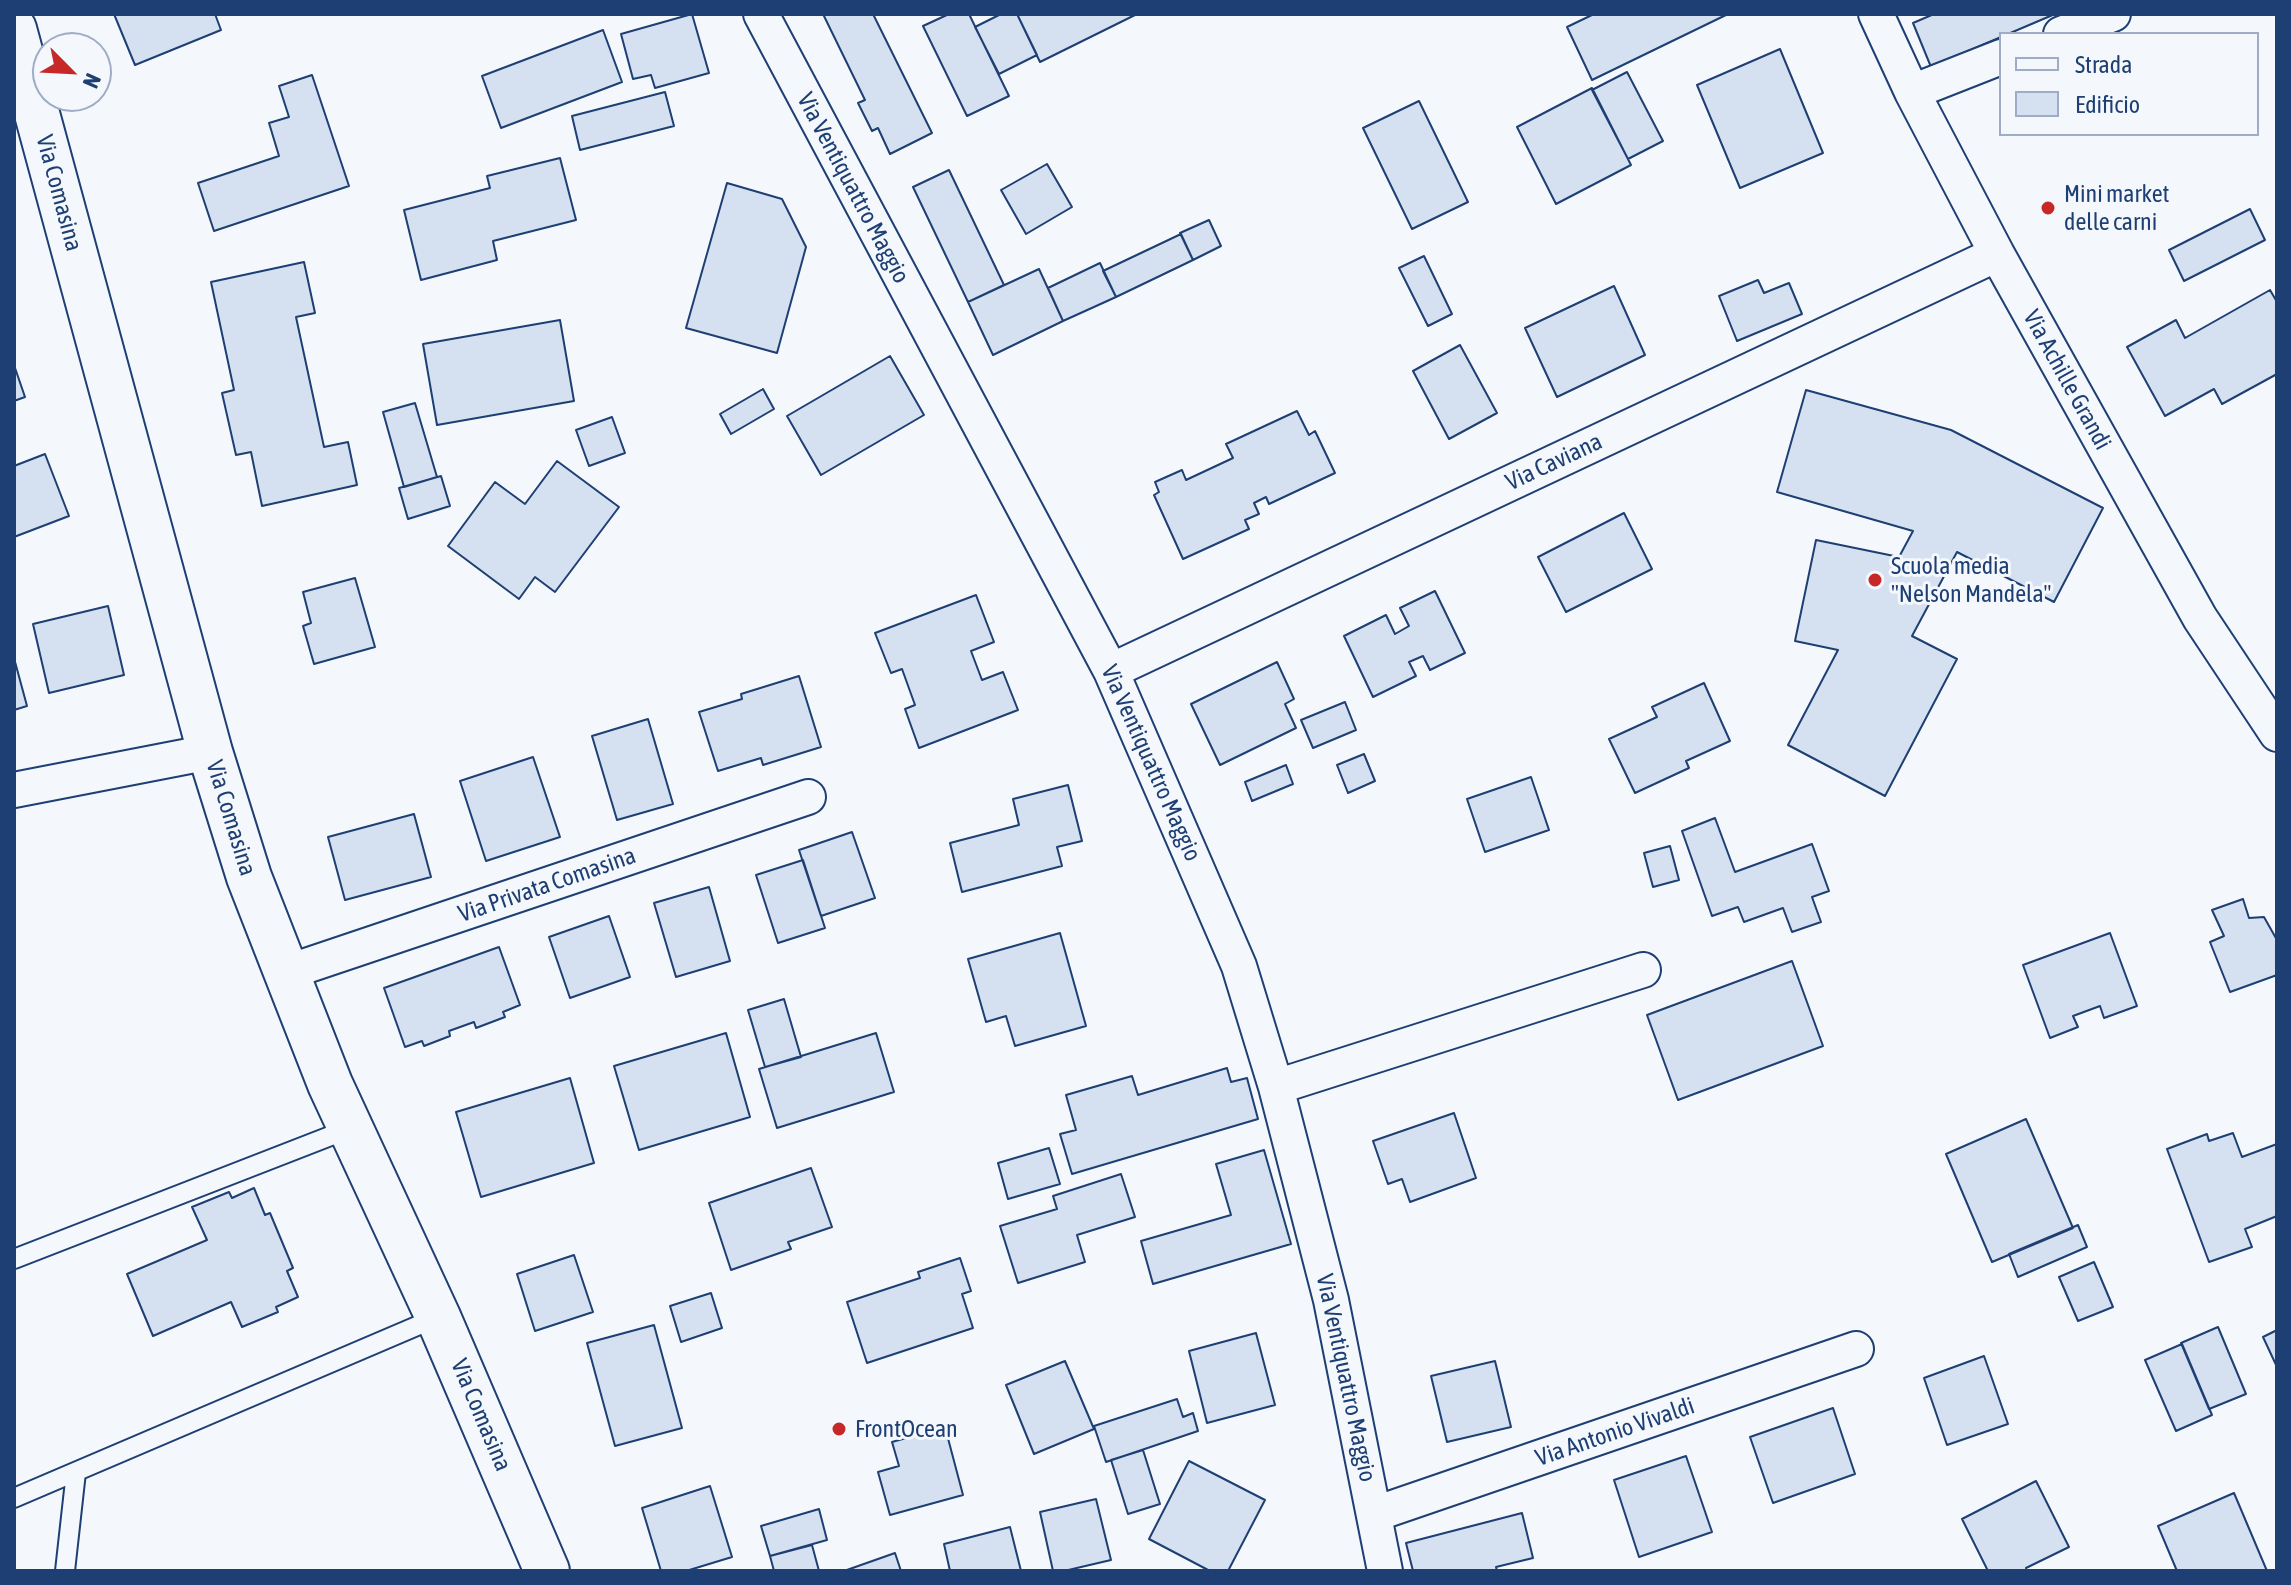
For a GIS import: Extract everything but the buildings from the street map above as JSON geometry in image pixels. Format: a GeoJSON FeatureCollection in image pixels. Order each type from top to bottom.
{"type":"FeatureCollection","features":[{"type":"Feature","properties":{"kind":"street","name":"Via Ventiquattro Maggio"},"geometry":{"type":"LineString","coordinates":[[761,14],[1111,671],[1239,966],[1276,1087],[1331,1300],[1385,1571]]}},
{"type":"Feature","properties":{"kind":"street","name":"Via Achille Grandi"},"geometry":{"type":"LineString","coordinates":[[1876,14],[1912,92],[1997,254],[2200,618],[2277,734]]}},
{"type":"Feature","properties":{"kind":"street"},"geometry":{"type":"LineString","coordinates":[[2066,32],[2113,14]]}},
{"type":"Feature","properties":{"kind":"street","name":"Via Comasina"},"geometry":{"type":"LineString","coordinates":[[14,29],[210,752],[249,877],[285,973],[351,1128],[438,1317],[547,1571]]}},
{"type":"Feature","properties":{"kind":"street"},"geometry":{"type":"LineString","coordinates":[[1912,92],[1999,58]]}},
{"type":"Feature","properties":{"kind":"street","name":"Via Caviana"},"geometry":{"type":"LineString","coordinates":[[1111,671],[1997,254]]}},
{"type":"Feature","properties":{"kind":"street"},"geometry":{"type":"LineString","coordinates":[[14,790],[210,752]]}},
{"type":"Feature","properties":{"kind":"street","name":"Via Privata Comasina"},"geometry":{"type":"LineString","coordinates":[[285,973],[808,797]]}},
{"type":"Feature","properties":{"kind":"street"},"geometry":{"type":"LineString","coordinates":[[1276,1087],[1643,970]]}},
{"type":"Feature","properties":{"kind":"street","name":"Via Antonio Vivaldi"},"geometry":{"type":"LineString","coordinates":[[1375,1514],[1856,1349]]}},
{"type":"Feature","properties":{"kind":"lane"},"geometry":{"type":"LineString","coordinates":[[14,1259],[351,1128]]}},
{"type":"Feature","properties":{"kind":"lane"},"geometry":{"type":"LineString","coordinates":[[14,1498],[438,1317]]}},
{"type":"Feature","properties":{"kind":"lane"},"geometry":{"type":"LineString","coordinates":[[65,1571],[76,1472]]}},
{"type":"Feature","properties":{"kind":"place","name":"Mini market delle carni"},"geometry":{"type":"Point","coordinates":[2048,208]}},
{"type":"Feature","properties":{"kind":"place","name":"Scuola media \"Nelson Mandela\""},"geometry":{"type":"Point","coordinates":[1875,580]}},
{"type":"Feature","properties":{"kind":"place","name":"FrontOcean"},"geometry":{"type":"Point","coordinates":[839,1429]}}]}
